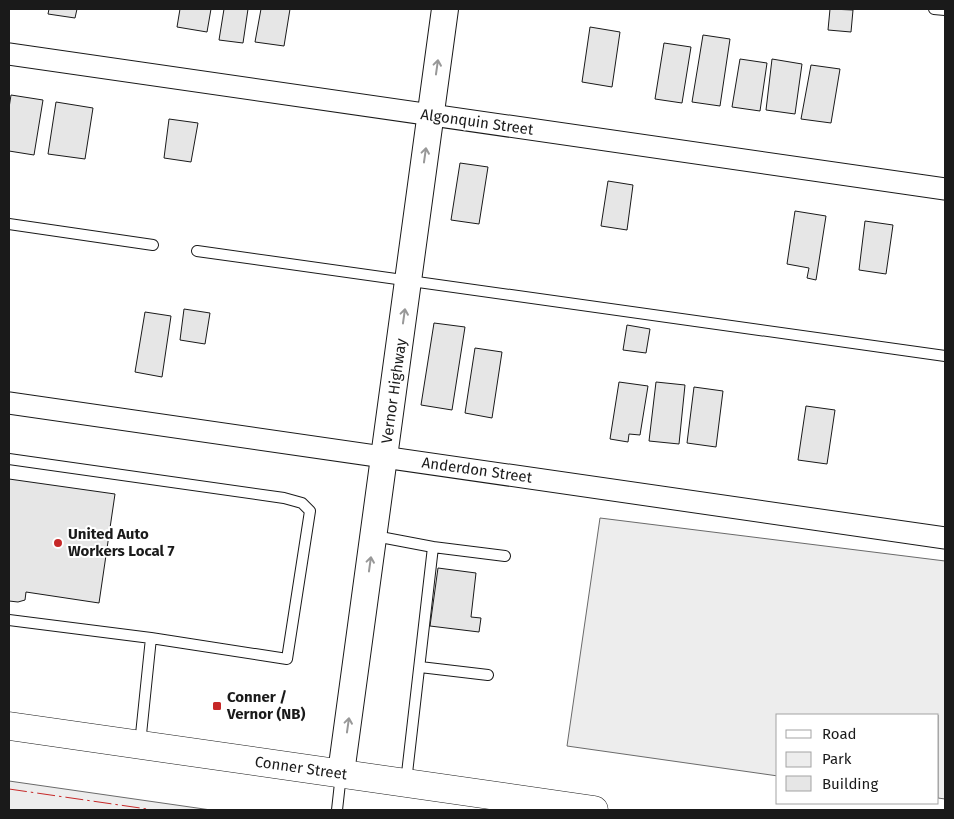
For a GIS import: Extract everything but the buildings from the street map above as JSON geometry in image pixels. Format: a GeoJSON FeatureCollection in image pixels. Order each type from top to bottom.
{"type":"FeatureCollection","features":[{"type":"Feature","properties":{"kind":"main road","name":"Conner Street"},"geometry":{"type":"LineString","coordinates":[[9,726],[594,810]]}},
{"type":"Feature","properties":{"kind":"street","name":"Vernor Highway"},"geometry":{"type":"LineString","coordinates":[[341,774],[445,9]]}},
{"type":"Feature","properties":{"kind":"street","name":"Algonquin Street"},"geometry":{"type":"LineString","coordinates":[[9,54],[945,189]]}},
{"type":"Feature","properties":{"kind":"street","name":"Anderdon Street"},"geometry":{"type":"LineString","coordinates":[[9,403],[945,538]]}},
{"type":"Feature","properties":{"kind":"lane"},"geometry":{"type":"LineString","coordinates":[[934,9],[945,10]]}},
{"type":"Feature","properties":{"kind":"lane"},"geometry":{"type":"LineString","coordinates":[[9,224],[152,245]]}},
{"type":"Feature","properties":{"kind":"lane"},"geometry":{"type":"LineString","coordinates":[[197,252],[945,356]]}},
{"type":"Feature","properties":{"kind":"lane"},"geometry":{"type":"LineString","coordinates":[[9,459],[284,498],[302,503],[310,511],[287,659],[151,638],[9,620]]}},
{"type":"Feature","properties":{"kind":"lane"},"geometry":{"type":"LineString","coordinates":[[374,536],[433,547],[505,556]]}},
{"type":"Feature","properties":{"kind":"lane"},"geometry":{"type":"LineString","coordinates":[[406,783],[433,547]]}},
{"type":"Feature","properties":{"kind":"lane"},"geometry":{"type":"LineString","coordinates":[[140,745],[151,638]]}},
{"type":"Feature","properties":{"kind":"lane"},"geometry":{"type":"LineString","coordinates":[[420,667],[488,675]]}},
{"type":"Feature","properties":{"kind":"lane"},"geometry":{"type":"LineString","coordinates":[[337,810],[341,774]]}},
{"type":"Feature","properties":{"kind":"green space"},"geometry":{"type":"Polygon","coordinates":[[[600,518],[945,561],[945,799],[939,798],[939,714],[776,714],[776,776],[567,746],[600,518]]]}},
{"type":"Feature","properties":{"kind":"green space"},"geometry":{"type":"Polygon","coordinates":[[[9,781],[211,810],[9,810],[9,781]]]}},
{"type":"Feature","properties":{"kind":"power"},"geometry":{"type":"LineString","coordinates":[[9,789],[154,810]]}},
{"type":"Feature","properties":{"kind":"place","name":"United Auto Workers Local 7"},"geometry":{"type":"Point","coordinates":[58,543]}},
{"type":"Feature","properties":{"kind":"place","name":"Conner / Vernor (NB)"},"geometry":{"type":"Point","coordinates":[217,706]}}]}
